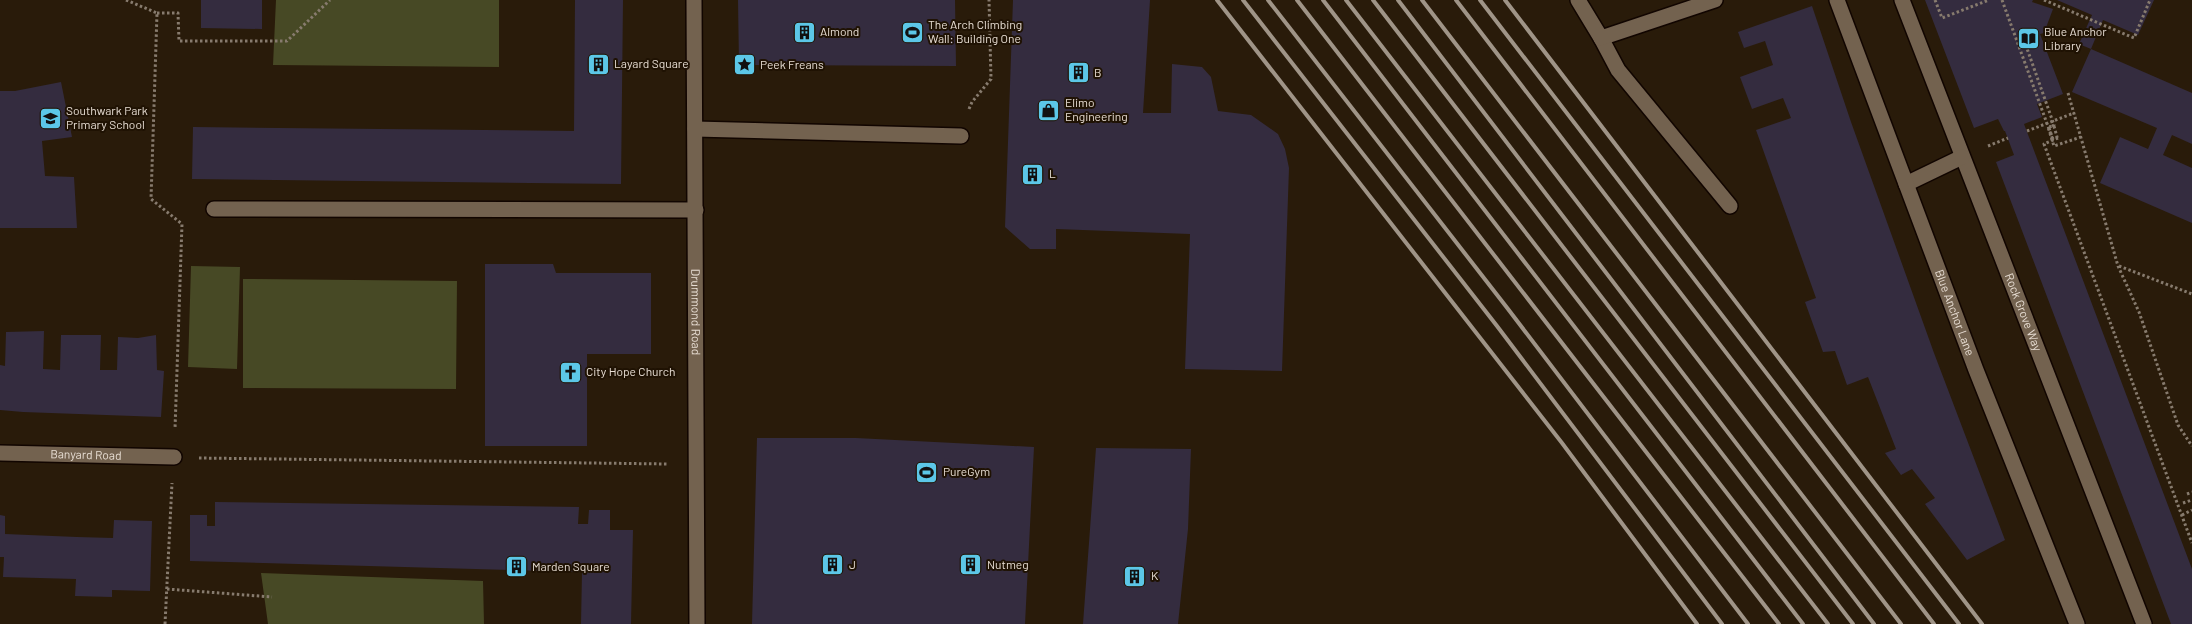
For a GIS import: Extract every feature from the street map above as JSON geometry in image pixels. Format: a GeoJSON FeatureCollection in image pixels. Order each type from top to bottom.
{"type":"FeatureCollection","features":[{"type":"Feature","properties":{"kind":"street","name":"Drummond Road"},"geometry":{"type":"LineString","coordinates":[[694,0],[697,624]]}},
{"type":"Feature","properties":{"kind":"street"},"geometry":{"type":"LineString","coordinates":[[1578,0],[1618,70],[1730,206]]}},
{"type":"Feature","properties":{"kind":"street"},"geometry":{"type":"LineString","coordinates":[[1601,38],[1715,0]]}},
{"type":"Feature","properties":{"kind":"street","name":"Blue Anchor Lane"},"geometry":{"type":"LineString","coordinates":[[1837,0],[1976,370],[2077,624]]}},
{"type":"Feature","properties":{"kind":"street","name":"Rock Grove Way"},"geometry":{"type":"LineString","coordinates":[[1902,0],[2144,624]]}},
{"type":"Feature","properties":{"kind":"street"},"geometry":{"type":"LineString","coordinates":[[695,129],[961,136]]}},
{"type":"Feature","properties":{"kind":"street"},"geometry":{"type":"LineString","coordinates":[[1906,184],[1962,157]]}},
{"type":"Feature","properties":{"kind":"street"},"geometry":{"type":"LineString","coordinates":[[214,209],[696,210]]}},
{"type":"Feature","properties":{"kind":"street","name":"Banyard Road"},"geometry":{"type":"LineString","coordinates":[[0,453],[174,458]]}},
{"type":"Feature","properties":{"kind":"path"},"geometry":{"type":"LineString","coordinates":[[126,0],[157,13],[178,13],[179,41],[287,41],[330,0]]}},
{"type":"Feature","properties":{"kind":"path"},"geometry":{"type":"LineString","coordinates":[[961,136],[972,102],[991,79],[989,0]]}},
{"type":"Feature","properties":{"kind":"path"},"geometry":{"type":"LineString","coordinates":[[1935,0],[1942,18],[1989,0]]}},
{"type":"Feature","properties":{"kind":"path"},"geometry":{"type":"LineString","coordinates":[[2002,0],[2053,140]]}},
{"type":"Feature","properties":{"kind":"path"},"geometry":{"type":"LineString","coordinates":[[2044,0],[2134,38],[2150,0]]}},
{"type":"Feature","properties":{"kind":"path"},"geometry":{"type":"LineString","coordinates":[[157,13],[151,199],[182,224],[174,458],[165,624]]}},
{"type":"Feature","properties":{"kind":"path"},"geometry":{"type":"LineString","coordinates":[[2024,40],[2058,138],[2044,144],[2192,543]]}},
{"type":"Feature","properties":{"kind":"path"},"geometry":{"type":"LineString","coordinates":[[2068,93],[2118,266],[2139,312],[2178,425],[2192,446]]}},
{"type":"Feature","properties":{"kind":"path"},"geometry":{"type":"LineString","coordinates":[[2027,131],[2074,113]]}},
{"type":"Feature","properties":{"kind":"path"},"geometry":{"type":"LineString","coordinates":[[2054,125],[2049,128],[2053,139],[2057,137],[2054,126],[2048,127],[2054,146],[2081,137]]}},
{"type":"Feature","properties":{"kind":"path"},"geometry":{"type":"LineString","coordinates":[[2118,266],[2192,294]]}},
{"type":"Feature","properties":{"kind":"path"},"geometry":{"type":"LineString","coordinates":[[174,458],[696,464]]}},
{"type":"Feature","properties":{"kind":"path"},"geometry":{"type":"LineString","coordinates":[[2187,494],[2192,492]]}},
{"type":"Feature","properties":{"kind":"path"},"geometry":{"type":"LineString","coordinates":[[2183,503],[2192,500]]}},
{"type":"Feature","properties":{"kind":"path"},"geometry":{"type":"LineString","coordinates":[[2182,515],[2192,510]]}},
{"type":"Feature","properties":{"kind":"path"},"geometry":{"type":"LineString","coordinates":[[167,589],[272,597]]}},
{"type":"Feature","properties":{"kind":"green space"},"geometry":{"type":"Polygon","coordinates":[[[276,0],[499,0],[499,67],[273,65],[276,0]]]}},
{"type":"Feature","properties":{"kind":"green space"},"geometry":{"type":"Polygon","coordinates":[[[191,266],[240,267],[237,369],[188,367],[191,266]]]}},
{"type":"Feature","properties":{"kind":"green space"},"geometry":{"type":"Polygon","coordinates":[[[243,279],[457,281],[456,389],[243,388],[243,279]]]}},
{"type":"Feature","properties":{"kind":"green space"},"geometry":{"type":"Polygon","coordinates":[[[261,573],[483,581],[484,624],[268,624],[261,573]]]}},
{"type":"Feature","properties":{"kind":"building"},"geometry":{"type":"Polygon","coordinates":[[[201,0],[262,0],[262,29],[201,28],[201,0]]]}},
{"type":"Feature","properties":{"kind":"building","name":"Layard Square"},"geometry":{"type":"Polygon","coordinates":[[[575,0],[623,0],[621,184],[192,179],[193,127],[574,131],[575,0]]]}},
{"type":"Feature","properties":{"kind":"building"},"geometry":{"type":"Polygon","coordinates":[[[738,0],[955,0],[956,66],[739,65],[738,0]]]}},
{"type":"Feature","properties":{"kind":"building"},"geometry":{"type":"Polygon","coordinates":[[[1013,0],[1150,0],[1143,113],[1171,113],[1172,64],[1202,67],[1211,77],[1218,111],[1251,115],[1278,134],[1285,149],[1289,168],[1282,371],[1185,369],[1190,234],[1056,229],[1056,249],[1030,249],[1005,227],[1013,0]]]}},
{"type":"Feature","properties":{"kind":"building"},"geometry":{"type":"Polygon","coordinates":[[[1925,0],[2033,0],[2032,2],[2053,9],[2044,33],[2040,34],[2063,94],[2037,104],[2042,117],[2024,124],[2192,569],[2192,624],[2171,624],[1996,162],[2014,155],[2005,131],[1998,119],[1974,128],[1925,0]]]}},
{"type":"Feature","properties":{"kind":"building"},"geometry":{"type":"Polygon","coordinates":[[[2057,0],[2154,0],[2138,35],[2103,20],[2091,49],[2079,44],[2092,15],[2057,0]]]}},
{"type":"Feature","properties":{"kind":"building"},"geometry":{"type":"Polygon","coordinates":[[[1812,6],[1851,122],[1934,353],[2005,540],[1967,560],[1925,504],[1935,498],[1912,469],[1901,475],[1885,453],[1896,449],[1868,377],[1847,385],[1835,351],[1823,352],[1805,302],[1816,298],[1756,130],[1791,118],[1783,98],[1752,109],[1740,77],[1773,65],[1765,41],[1744,48],[1738,32],[1812,6]]]}},
{"type":"Feature","properties":{"kind":"building"},"geometry":{"type":"Polygon","coordinates":[[[2091,49],[2192,93],[2192,144],[2172,135],[2163,155],[2192,168],[2192,223],[2100,183],[2120,137],[2148,149],[2157,128],[2072,92],[2091,49]]]}},
{"type":"Feature","properties":{"kind":"building"},"geometry":{"type":"Polygon","coordinates":[[[61,82],[72,137],[42,141],[45,176],[74,177],[77,228],[0,228],[0,91],[15,91],[61,82]]]}},
{"type":"Feature","properties":{"kind":"building"},"geometry":{"type":"Polygon","coordinates":[[[485,264],[553,264],[556,273],[651,273],[651,354],[587,354],[587,446],[485,446],[485,264]]]}},
{"type":"Feature","properties":{"kind":"building"},"geometry":{"type":"Polygon","coordinates":[[[44,331],[43,369],[60,370],[61,335],[101,335],[100,370],[117,370],[118,337],[138,338],[156,335],[157,370],[164,371],[161,417],[0,410],[0,365],[5,366],[6,332],[44,331]]]}},
{"type":"Feature","properties":{"kind":"building"},"geometry":{"type":"Polygon","coordinates":[[[757,438],[856,438],[1034,447],[1025,624],[752,624],[757,438]]]}},
{"type":"Feature","properties":{"kind":"building","name":"K"},"geometry":{"type":"Polygon","coordinates":[[[1096,448],[1191,449],[1188,529],[1178,624],[1083,624],[1096,448]]]}},
{"type":"Feature","properties":{"kind":"building","name":"Marden Square"},"geometry":{"type":"Polygon","coordinates":[[[215,502],[579,507],[578,524],[588,524],[589,510],[610,510],[610,530],[633,530],[631,624],[581,624],[582,572],[190,561],[190,515],[207,515],[207,526],[215,526],[215,502]]]}},
{"type":"Feature","properties":{"kind":"building"},"geometry":{"type":"Polygon","coordinates":[[[0,515],[5,516],[5,534],[77,537],[113,538],[114,520],[152,521],[150,591],[112,590],[112,597],[75,596],[76,579],[3,577],[4,557],[0,557],[0,515]]]}},
{"type":"Feature","properties":{"kind":"railway"},"geometry":{"type":"LineString","coordinates":[[1217,0],[1562,443],[1697,624]]}},
{"type":"Feature","properties":{"kind":"railway"},"geometry":{"type":"LineString","coordinates":[[1243,0],[1497,326],[1722,624]]}},
{"type":"Feature","properties":{"kind":"railway"},"geometry":{"type":"LineString","coordinates":[[1268,0],[1508,309],[1748,624]]}},
{"type":"Feature","properties":{"kind":"railway"},"geometry":{"type":"LineString","coordinates":[[1297,0],[1779,624]]}},
{"type":"Feature","properties":{"kind":"railway"},"geometry":{"type":"LineString","coordinates":[[1323,0],[1803,624]]}},
{"type":"Feature","properties":{"kind":"railway"},"geometry":{"type":"LineString","coordinates":[[1346,0],[1828,624]]}},
{"type":"Feature","properties":{"kind":"railway"},"geometry":{"type":"LineString","coordinates":[[1373,0],[1853,624]]}},
{"type":"Feature","properties":{"kind":"railway"},"geometry":{"type":"LineString","coordinates":[[1398,0],[1874,624]]}},
{"type":"Feature","properties":{"kind":"railway"},"geometry":{"type":"LineString","coordinates":[[1422,0],[1901,624]]}},
{"type":"Feature","properties":{"kind":"railway"},"geometry":{"type":"LineString","coordinates":[[1456,0],[1934,624]]}},
{"type":"Feature","properties":{"kind":"railway"},"geometry":{"type":"LineString","coordinates":[[1480,0],[1959,624]]}},
{"type":"Feature","properties":{"kind":"railway"},"geometry":{"type":"LineString","coordinates":[[1505,0],[1982,624]]}},
{"type":"Feature","properties":{"kind":"place","name":"Almond"},"geometry":{"type":"Point","coordinates":[804,32]}},
{"type":"Feature","properties":{"kind":"place","name":"The Arch Climbing Wall: Building One"},"geometry":{"type":"Point","coordinates":[912,32]}},
{"type":"Feature","properties":{"kind":"place","name":"Blue Anchor Library"},"geometry":{"type":"Point","coordinates":[2028,39]}},
{"type":"Feature","properties":{"kind":"place","name":"Layard Square"},"geometry":{"type":"Point","coordinates":[598,64]}},
{"type":"Feature","properties":{"kind":"place","name":"Peek Freans"},"geometry":{"type":"Point","coordinates":[744,65]}},
{"type":"Feature","properties":{"kind":"place","name":"B"},"geometry":{"type":"Point","coordinates":[1078,73]}},
{"type":"Feature","properties":{"kind":"place","name":"Elimo Engineering"},"geometry":{"type":"Point","coordinates":[1049,110]}},
{"type":"Feature","properties":{"kind":"place","name":"Southwark Park Primary School"},"geometry":{"type":"Point","coordinates":[50,118]}},
{"type":"Feature","properties":{"kind":"place","name":"L"},"geometry":{"type":"Point","coordinates":[1033,174]}},
{"type":"Feature","properties":{"kind":"place","name":"City Hope Church"},"geometry":{"type":"Point","coordinates":[570,372]}},
{"type":"Feature","properties":{"kind":"place","name":"PureGym"},"geometry":{"type":"Point","coordinates":[927,472]}},
{"type":"Feature","properties":{"kind":"place","name":"J"},"geometry":{"type":"Point","coordinates":[833,565]}},
{"type":"Feature","properties":{"kind":"place","name":"Nutmeg"},"geometry":{"type":"Point","coordinates":[971,565]}},
{"type":"Feature","properties":{"kind":"place","name":"Marden Square"},"geometry":{"type":"Point","coordinates":[516,567]}},
{"type":"Feature","properties":{"kind":"place","name":"K"},"geometry":{"type":"Point","coordinates":[1135,576]}}]}
